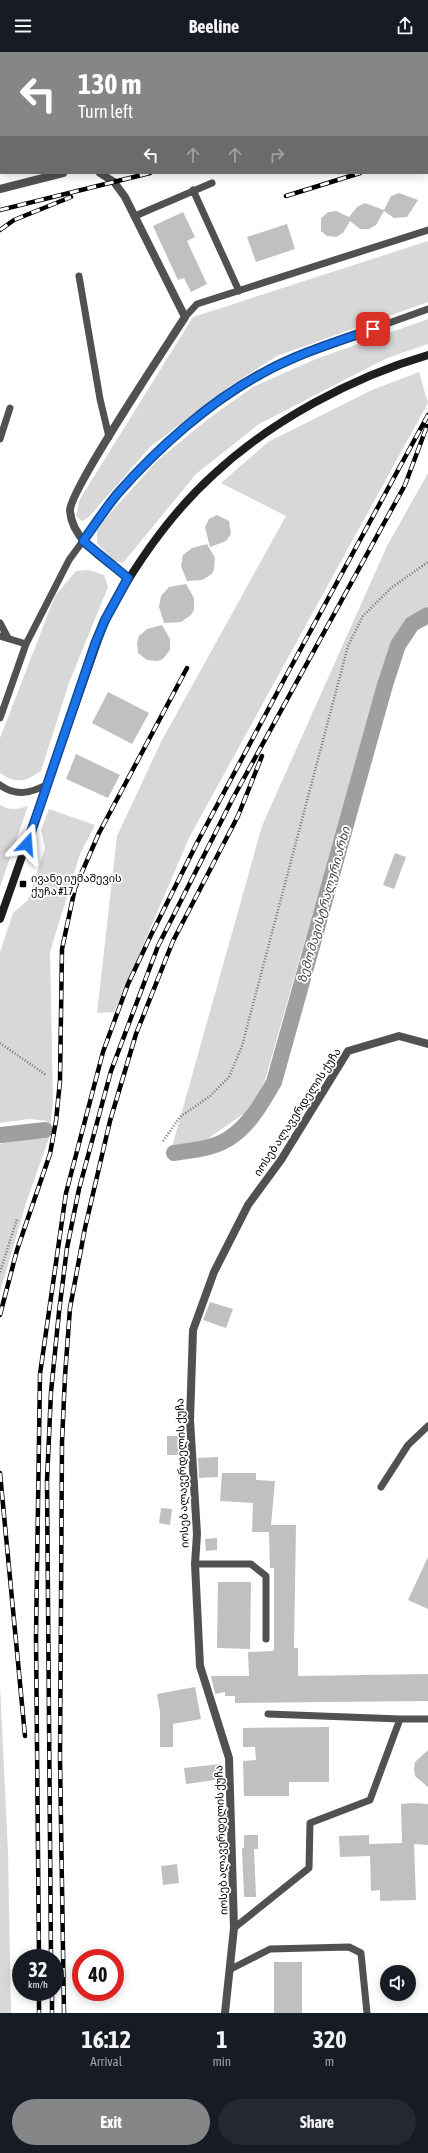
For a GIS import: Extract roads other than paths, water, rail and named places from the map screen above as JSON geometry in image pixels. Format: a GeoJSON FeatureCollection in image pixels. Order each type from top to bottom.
{"type":"FeatureCollection","features":[{"type":"Feature","properties":{"kind":"street"},"geometry":{"type":"LineString","coordinates":[[0,189],[59,174]]}},
{"type":"Feature","properties":{"kind":"street"},"geometry":{"type":"LineString","coordinates":[[102,174],[114,182],[136,216],[185,317],[89,469],[71,502],[70,511],[83,541],[128,578]]}},
{"type":"Feature","properties":{"kind":"street"},"geometry":{"type":"LineString","coordinates":[[0,919],[48,784],[95,644],[105,620],[128,578],[171,521],[212,475],[261,437],[357,381],[405,362],[428,355]]}},
{"type":"Feature","properties":{"kind":"street","name":"იოსებ ალავერდელის ქუჩა"},"geometry":{"type":"LineString","coordinates":[[225,2013],[231,1969],[234,1928],[230,1758],[200,1666],[195,1564],[197,1534],[190,1420],[193,1330],[214,1272],[248,1205],[281,1160],[348,1051],[399,1036],[428,1044]]}},
{"type":"Feature","properties":{"kind":"lane"},"geometry":{"type":"LineString","coordinates":[[136,216],[212,183]]}},
{"type":"Feature","properties":{"kind":"lane"},"geometry":{"type":"LineString","coordinates":[[193,190],[239,291]]}},
{"type":"Feature","properties":{"kind":"lane"},"geometry":{"type":"LineString","coordinates":[[185,317],[197,304],[428,230]]}},
{"type":"Feature","properties":{"kind":"lane"},"geometry":{"type":"LineString","coordinates":[[79,276],[100,399],[109,437]]}},
{"type":"Feature","properties":{"kind":"lane"},"geometry":{"type":"LineString","coordinates":[[0,718],[26,644],[70,560],[118,493],[168,442],[216,404],[261,374],[319,348],[428,309]]}},
{"type":"Feature","properties":{"kind":"lane"},"geometry":{"type":"LineString","coordinates":[[0,439],[10,408]]}},
{"type":"Feature","properties":{"kind":"lane"},"geometry":{"type":"LineString","coordinates":[[0,623],[8,638]]}},
{"type":"Feature","properties":{"kind":"lane"},"geometry":{"type":"LineString","coordinates":[[0,636],[26,644]]}},
{"type":"Feature","properties":{"kind":"lane"},"geometry":{"type":"LineString","coordinates":[[0,785],[7,790],[27,794],[48,784]]}},
{"type":"Feature","properties":{"kind":"lane"},"geometry":{"type":"LineString","coordinates":[[381,1487],[408,1445],[428,1426]]}},
{"type":"Feature","properties":{"kind":"lane"},"geometry":{"type":"LineString","coordinates":[[195,1564],[251,1564],[266,1576],[266,1639]]}},
{"type":"Feature","properties":{"kind":"lane"},"geometry":{"type":"LineString","coordinates":[[268,1714],[428,1719]]}},
{"type":"Feature","properties":{"kind":"lane"},"geometry":{"type":"LineString","coordinates":[[234,1928],[309,1868],[310,1822],[370,1800],[400,1719]]}},
{"type":"Feature","properties":{"kind":"lane"},"geometry":{"type":"LineString","coordinates":[[231,1969],[270,1949],[349,1947],[361,1953],[367,2013]]}},
{"type":"Feature","properties":{"kind":"waterway","name":"ზემო მაგისტრალური არხი"},"geometry":{"type":"LineString","coordinates":[[174,1153],[202,1149],[222,1142],[236,1134],[249,1121],[274,1082],[385,685],[398,645],[412,624],[428,615]]}},
{"type":"Feature","properties":{"kind":"waterway","name":"ზემო მაგისტრალური არხი"},"geometry":{"type":"LineString","coordinates":[[0,1135],[45,1130]]}},
{"type":"Feature","properties":{"kind":"railway"},"geometry":{"type":"LineString","coordinates":[[0,210],[146,174]]}},
{"type":"Feature","properties":{"kind":"railway"},"geometry":{"type":"LineString","coordinates":[[286,196],[357,174]]}},
{"type":"Feature","properties":{"kind":"railway"},"geometry":{"type":"LineString","coordinates":[[0,230],[14,220],[71,197]]}},
{"type":"Feature","properties":{"kind":"railway"},"geometry":{"type":"LineString","coordinates":[[39,1949],[36,1637],[40,1374],[66,1193],[103,1052],[128,984],[198,841],[428,415]]}},
{"type":"Feature","properties":{"kind":"railway"},"geometry":{"type":"LineString","coordinates":[[51,1949],[47,1481],[51,1392],[59,1312],[67,1248],[79,1189],[111,1071],[158,946],[233,798],[405,485],[427,426]]}},
{"type":"Feature","properties":{"kind":"railway"},"geometry":{"type":"LineString","coordinates":[[0,1315],[17,1250],[50,1154],[56,1121],[60,1081],[62,949],[75,888],[99,833],[187,668]]}},
{"type":"Feature","properties":{"kind":"railway"},"geometry":{"type":"LineString","coordinates":[[64,2013],[60,1758],[62,1442],[70,1308],[85,1228],[110,1121],[136,1034],[173,941],[238,816],[262,756]]}},
{"type":"Feature","properties":{"kind":"railway"},"geometry":{"type":"LineString","coordinates":[[0,1473],[25,1736]]}},
{"type":"Feature","properties":{"kind":"railway"},"geometry":{"type":"LineString","coordinates":[[39,2001],[39,2013]]}},
{"type":"Feature","properties":{"kind":"railway"},"geometry":{"type":"LineString","coordinates":[[52,2001],[52,2013]]}},
{"type":"Feature","properties":{"kind":"place","name":"ივანე იუმაშევის ქუჩა #17"},"geometry":{"type":"Point","coordinates":[23,884]}}]}
